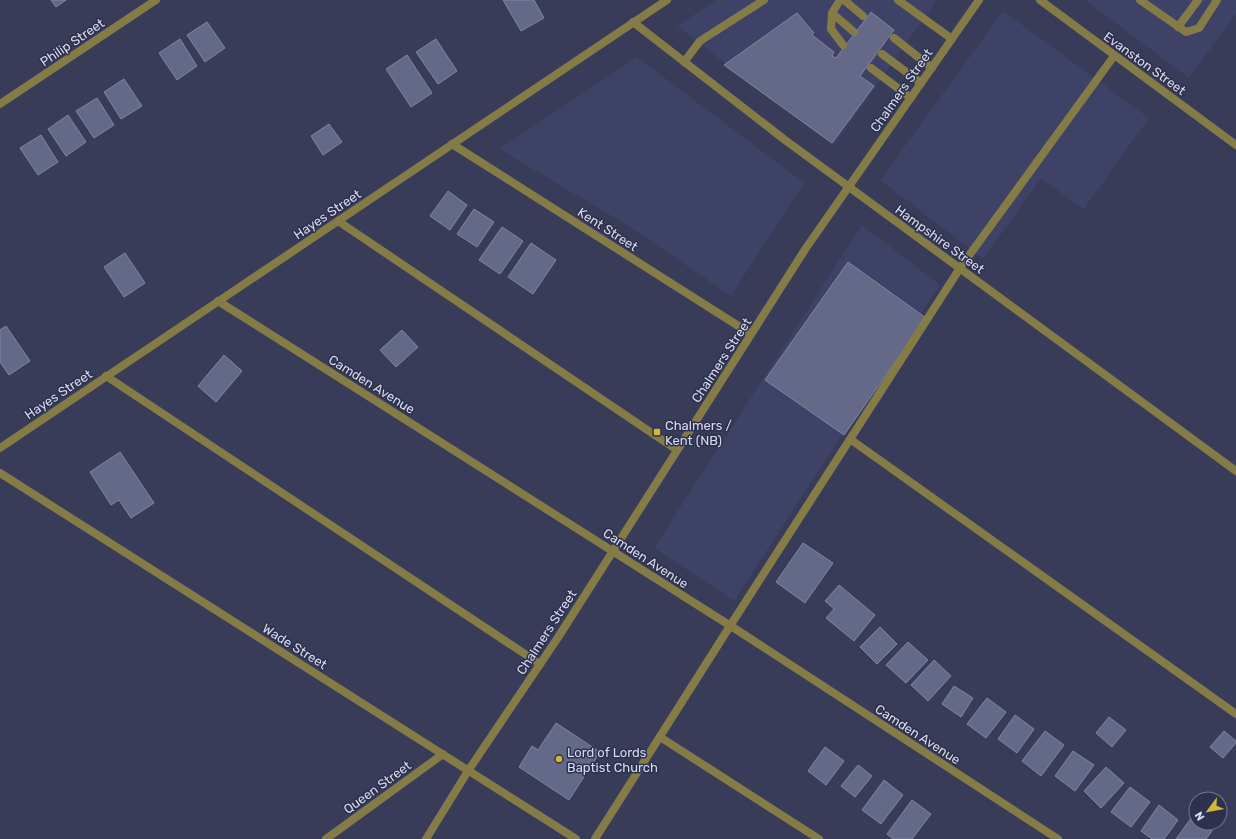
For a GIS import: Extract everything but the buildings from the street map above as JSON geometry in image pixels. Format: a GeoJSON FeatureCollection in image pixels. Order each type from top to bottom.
{"type":"FeatureCollection","features":[{"type":"Feature","properties":{"kind":"street","name":"Philip Street"},"geometry":{"type":"LineString","coordinates":[[0,104],[156,0]]}},
{"type":"Feature","properties":{"kind":"street","name":"Hayes Street"},"geometry":{"type":"LineString","coordinates":[[0,448],[667,0]]}},
{"type":"Feature","properties":{"kind":"street"},"geometry":{"type":"LineString","coordinates":[[684,62],[700,41],[764,0]]}},
{"type":"Feature","properties":{"kind":"street"},"geometry":{"type":"LineString","coordinates":[[840,0],[832,13],[831,29],[843,45]]}},
{"type":"Feature","properties":{"kind":"street"},"geometry":{"type":"LineString","coordinates":[[844,0],[863,16]]}},
{"type":"Feature","properties":{"kind":"street"},"geometry":{"type":"LineString","coordinates":[[898,0],[952,39]]}},
{"type":"Feature","properties":{"kind":"street","name":"Chalmers Street"},"geometry":{"type":"LineString","coordinates":[[426,839],[468,771],[540,664],[613,551],[806,248],[979,0]]}},
{"type":"Feature","properties":{"kind":"street","name":"Evanston Street"},"geometry":{"type":"LineString","coordinates":[[1040,0],[1236,145]]}},
{"type":"Feature","properties":{"kind":"street"},"geometry":{"type":"LineString","coordinates":[[1140,0],[1186,32],[1198,28],[1217,0]]}},
{"type":"Feature","properties":{"kind":"street"},"geometry":{"type":"LineString","coordinates":[[1178,26],[1198,0]]}},
{"type":"Feature","properties":{"kind":"street"},"geometry":{"type":"LineString","coordinates":[[832,13],[854,32]]}},
{"type":"Feature","properties":{"kind":"street","name":"Hampshire Street"},"geometry":{"type":"LineString","coordinates":[[633,22],[785,140],[1236,471]]}},
{"type":"Feature","properties":{"kind":"street"},"geometry":{"type":"LineString","coordinates":[[894,38],[932,68]]}},
{"type":"Feature","properties":{"kind":"street"},"geometry":{"type":"LineString","coordinates":[[882,54],[921,84]]}},
{"type":"Feature","properties":{"kind":"street"},"geometry":{"type":"LineString","coordinates":[[595,839],[960,268],[1114,56]]}},
{"type":"Feature","properties":{"kind":"street"},"geometry":{"type":"LineString","coordinates":[[872,68],[911,98]]}},
{"type":"Feature","properties":{"kind":"street","name":"Kent Street"},"geometry":{"type":"LineString","coordinates":[[452,144],[751,334]]}},
{"type":"Feature","properties":{"kind":"street"},"geometry":{"type":"LineString","coordinates":[[338,220],[677,450]]}},
{"type":"Feature","properties":{"kind":"street","name":"Camden Avenue"},"geometry":{"type":"LineString","coordinates":[[218,301],[613,551],[1058,839]]}},
{"type":"Feature","properties":{"kind":"street"},"geometry":{"type":"LineString","coordinates":[[106,376],[540,664]]}},
{"type":"Feature","properties":{"kind":"street"},"geometry":{"type":"LineString","coordinates":[[850,439],[1236,714]]}},
{"type":"Feature","properties":{"kind":"street","name":"Wade Street"},"geometry":{"type":"LineString","coordinates":[[0,473],[576,839]]}},
{"type":"Feature","properties":{"kind":"street"},"geometry":{"type":"LineString","coordinates":[[660,737],[819,839]]}},
{"type":"Feature","properties":{"kind":"street","name":"Queen Street"},"geometry":{"type":"LineString","coordinates":[[326,839],[443,754]]}},
{"type":"Feature","properties":{"kind":"shaded area"},"geometry":{"type":"Polygon","coordinates":[[[716,0],[937,0],[834,146],[677,26],[716,0]]]}},
{"type":"Feature","properties":{"kind":"shaded area"},"geometry":{"type":"Polygon","coordinates":[[[1085,0],[1236,0],[1236,14],[1189,78],[1085,0]]]}},
{"type":"Feature","properties":{"kind":"shaded area"},"geometry":{"type":"Polygon","coordinates":[[[1003,11],[1149,118],[1084,209],[1041,179],[983,259],[880,180],[1003,11]]]}},
{"type":"Feature","properties":{"kind":"shaded area"},"geometry":{"type":"Polygon","coordinates":[[[637,57],[804,183],[731,296],[630,227],[499,149],[637,57]]]}},
{"type":"Feature","properties":{"kind":"shaded area"},"geometry":{"type":"Polygon","coordinates":[[[862,225],[940,285],[734,601],[654,548],[862,225]]]}},
{"type":"Feature","properties":{"kind":"place","name":"Chalmers / Kent (NB)"},"geometry":{"type":"Point","coordinates":[657,432]}},
{"type":"Feature","properties":{"kind":"place","name":"Lord of Lords Baptist Church"},"geometry":{"type":"Point","coordinates":[559,759]}}]}
